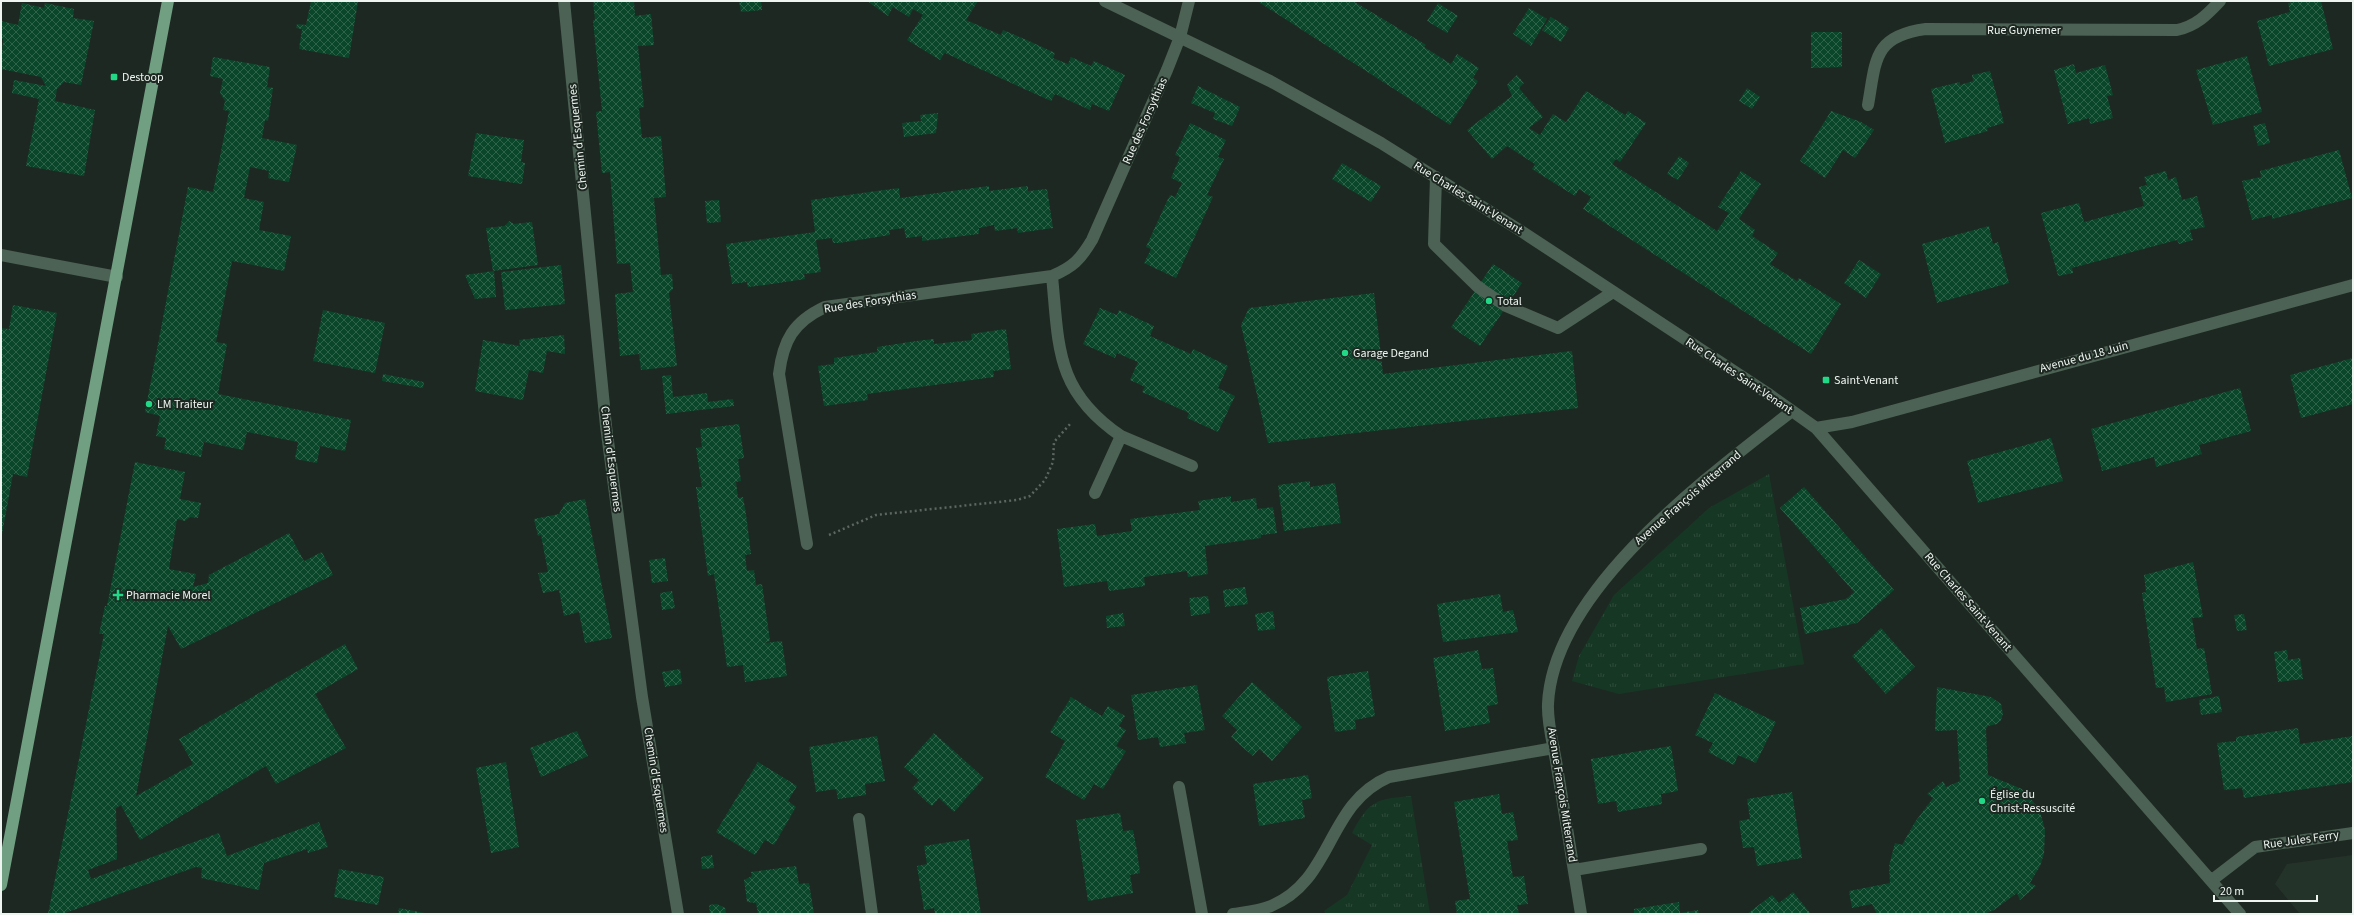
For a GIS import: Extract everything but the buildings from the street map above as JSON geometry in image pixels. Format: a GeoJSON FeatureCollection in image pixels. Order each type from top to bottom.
{"type":"FeatureCollection","features":[{"type":"Feature","properties":{"kind":"main road"},"geometry":{"type":"LineString","coordinates":[[1,885],[117,278],[168,1]]}},
{"type":"Feature","properties":{"kind":"street","name":"Chemin d'Esquermes"},"geometry":{"type":"LineString","coordinates":[[564,1],[606,426],[642,697],[678,914]]}},
{"type":"Feature","properties":{"kind":"street","name":"Rue Charles Saint-Venant"},"geometry":{"type":"LineString","coordinates":[[1105,1],[1332,114],[1436,177],[1613,292],[1816,428],[2212,880],[2240,914]]}},
{"type":"Feature","properties":{"kind":"street","name":"Rue des Forsythias"},"geometry":{"type":"LineString","coordinates":[[807,544],[779,374],[781,356],[788,338],[797,326],[809,315],[825,307],[1052,276],[1066,270],[1080,260],[1092,240],[1180,37],[1189,1]]}},
{"type":"Feature","properties":{"kind":"street","name":"Rue Guynemer"},"geometry":{"type":"LineString","coordinates":[[1868,105],[1876,58],[1888,42],[1898,35],[1926,29],[2177,30],[2189,28],[2198,22],[2220,1]]}},
{"type":"Feature","properties":{"kind":"street"},"geometry":{"type":"LineString","coordinates":[[1436,177],[1434,244],[1478,287],[1506,306],[1558,328],[1613,292]]}},
{"type":"Feature","properties":{"kind":"street"},"geometry":{"type":"LineString","coordinates":[[1,255],[117,278]]}},
{"type":"Feature","properties":{"kind":"street"},"geometry":{"type":"LineString","coordinates":[[1052,276],[1060,355],[1073,389],[1086,406],[1104,424],[1121,436],[1192,466]]}},
{"type":"Feature","properties":{"kind":"street","name":"Avenue du 18 Juin"},"geometry":{"type":"LineString","coordinates":[[1816,428],[1852,422],[2353,285]]}},
{"type":"Feature","properties":{"kind":"street","name":"Avenue François Mitterrand"},"geometry":{"type":"LineString","coordinates":[[1581,914],[1548,706],[1553,668],[1572,629],[1587,604],[1626,554],[1647,532],[1792,411]]}},
{"type":"Feature","properties":{"kind":"street"},"geometry":{"type":"LineString","coordinates":[[1094,493],[1121,436]]}},
{"type":"Feature","properties":{"kind":"street"},"geometry":{"type":"LineString","coordinates":[[1233,914],[1272,906],[1302,885],[1326,852],[1350,806],[1374,784],[1389,777],[1554,748]]}},
{"type":"Feature","properties":{"kind":"street"},"geometry":{"type":"LineString","coordinates":[[1179,787],[1202,914]]}},
{"type":"Feature","properties":{"kind":"street"},"geometry":{"type":"LineString","coordinates":[[859,819],[872,914]]}},
{"type":"Feature","properties":{"kind":"street","name":"Rue Jules Ferry"},"geometry":{"type":"LineString","coordinates":[[2212,880],[2255,847],[2353,833]]}},
{"type":"Feature","properties":{"kind":"street","name":"Avenue François Mitterrand"},"geometry":{"type":"LineString","coordinates":[[1574,870],[1701,849]]}},
{"type":"Feature","properties":{"kind":"path"},"geometry":{"type":"LineString","coordinates":[[807,544],[876,515],[1017,500],[1030,496],[1045,480],[1053,462],[1054,442],[1086,406]]}},
{"type":"Feature","properties":{"kind":"shaded area"},"geometry":{"type":"Polygon","coordinates":[[[2353,855],[2353,914],[2300,914],[2275,884],[2287,864],[2353,855]]]}},
{"type":"Feature","properties":{"kind":"green space"},"geometry":{"type":"Polygon","coordinates":[[[1769,474],[1804,664],[1619,694],[1572,681],[1579,656],[1614,595],[1709,508],[1769,474]]]}},
{"type":"Feature","properties":{"kind":"green space"},"geometry":{"type":"Polygon","coordinates":[[[1411,796],[1430,914],[1326,914],[1324,911],[1347,895],[1372,845],[1352,833],[1363,814],[1374,804],[1381,801],[1411,796]]]}},
{"type":"Feature","properties":{"kind":"place","name":"Destoop"},"geometry":{"type":"Point","coordinates":[114,77]}},
{"type":"Feature","properties":{"kind":"place","name":"Total"},"geometry":{"type":"Point","coordinates":[1489,301]}},
{"type":"Feature","properties":{"kind":"place","name":"Garage Degand"},"geometry":{"type":"Point","coordinates":[1345,353]}},
{"type":"Feature","properties":{"kind":"place","name":"Saint-Venant"},"geometry":{"type":"Point","coordinates":[1826,380]}},
{"type":"Feature","properties":{"kind":"place","name":"LM Traiteur"},"geometry":{"type":"Point","coordinates":[149,404]}},
{"type":"Feature","properties":{"kind":"place","name":"Pharmacie Morel"},"geometry":{"type":"Point","coordinates":[118,595]}},
{"type":"Feature","properties":{"kind":"place","name":"Église du Christ-Ressuscité"},"geometry":{"type":"Point","coordinates":[1982,801]}}]}
